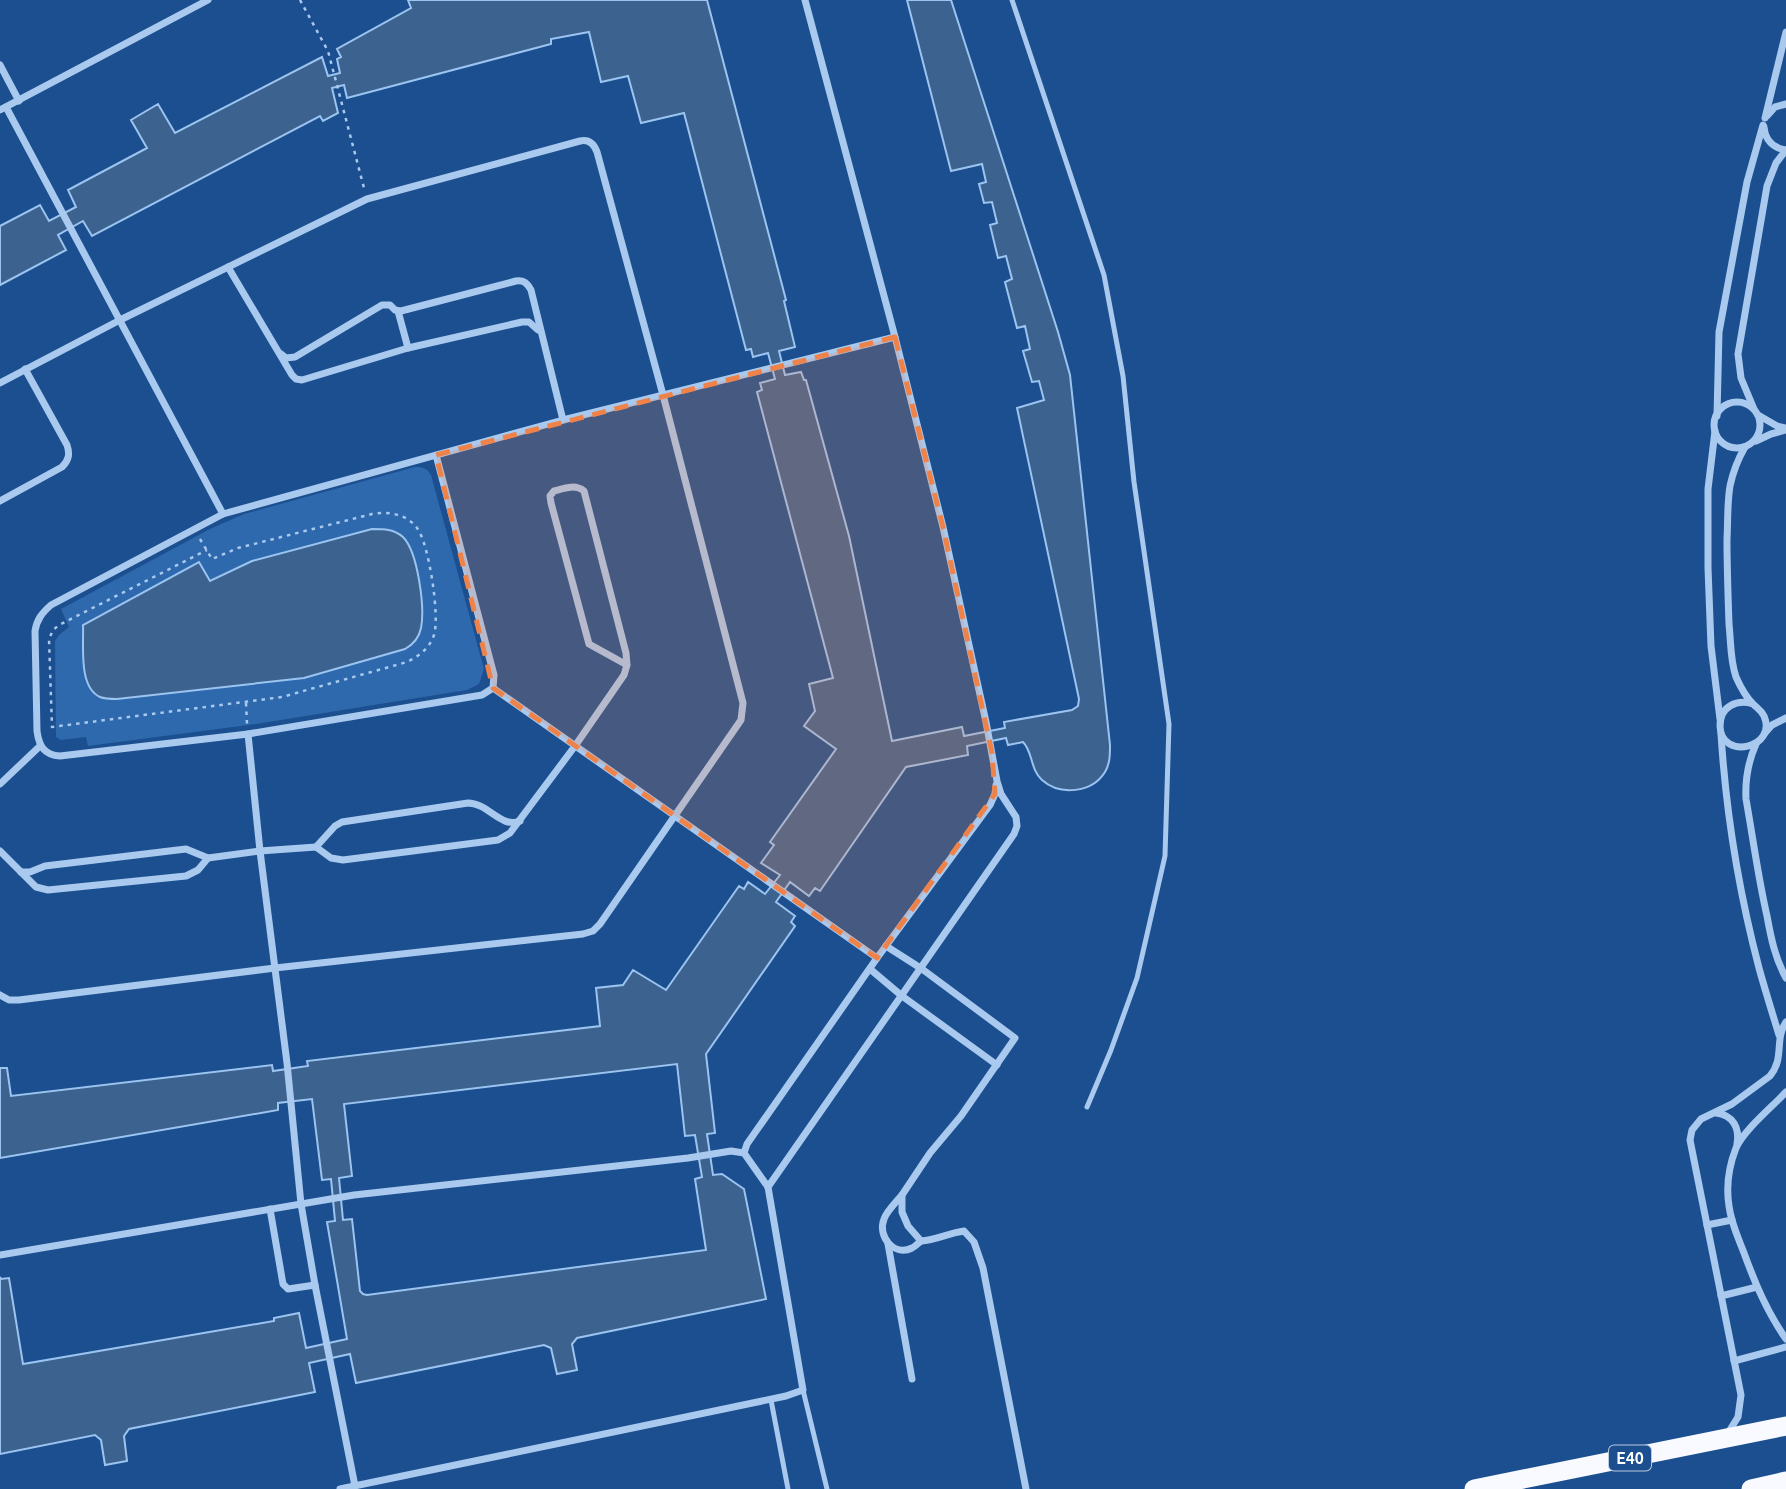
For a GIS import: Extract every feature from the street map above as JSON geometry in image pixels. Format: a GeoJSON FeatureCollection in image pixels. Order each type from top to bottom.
{"type":"FeatureCollection","features":[{"type":"Feature","properties":{"kind":"highway","name":"E40"},"geometry":{"type":"LineString","coordinates":[[1474,1489],[1786,1426]]}},
{"type":"Feature","properties":{"kind":"highway"},"geometry":{"type":"LineString","coordinates":[[1751,1489],[1786,1481]]}},
{"type":"Feature","properties":{"kind":"street"},"geometry":{"type":"LineString","coordinates":[[208,0],[3,109],[223,514]]}},
{"type":"Feature","properties":{"kind":"street"},"geometry":{"type":"LineString","coordinates":[[768,1187],[922,969],[1017,826],[1016,817],[1001,794],[997,781],[943,527],[805,0]]}},
{"type":"Feature","properties":{"kind":"street"},"geometry":{"type":"LineString","coordinates":[[1780,1037],[1759,967],[1741,891],[1724,783],[1711,646],[1708,489],[1717,416],[1719,332],[1747,182],[1786,32]]}},
{"type":"Feature","properties":{"kind":"street"},"geometry":{"type":"LineString","coordinates":[[0,65],[19,101]]}},
{"type":"Feature","properties":{"kind":"street"},"geometry":{"type":"LineString","coordinates":[[1786,104],[1769,111],[1764,121],[1767,139],[1779,149],[1786,150],[1776,163],[1767,186],[1738,355],[1741,378],[1756,412],[1760,430],[1735,468],[1730,486],[1727,586],[1733,667],[1738,682],[1764,715],[1760,740],[1747,770],[1746,799],[1774,949],[1786,978]]}},
{"type":"Feature","properties":{"kind":"street"},"geometry":{"type":"LineString","coordinates":[[0,383],[120,320],[367,199],[580,141],[590,142],[597,152],[743,703],[741,720],[600,925],[593,931],[19,1000],[9,1000],[0,995]]}},
{"type":"Feature","properties":{"kind":"street"},"geometry":{"type":"LineString","coordinates":[[228,267],[296,379],[302,380],[408,348],[522,322],[529,322],[540,332]]}},
{"type":"Feature","properties":{"kind":"street"},"geometry":{"type":"LineString","coordinates":[[398,311],[522,280],[531,290],[563,420]]}},
{"type":"Feature","properties":{"kind":"street"},"geometry":{"type":"LineString","coordinates":[[281,354],[286,358],[295,357],[382,305],[390,305],[398,311],[408,348]]}},
{"type":"Feature","properties":{"kind":"street"},"geometry":{"type":"LineString","coordinates":[[493,688],[482,695],[248,734],[60,756],[46,752],[40,746],[37,731],[35,631],[42,612],[51,605],[223,514],[563,420],[895,337]]}},
{"type":"Feature","properties":{"kind":"street"},"geometry":{"type":"LineString","coordinates":[[0,501],[62,467],[69,457],[67,445],[25,369]]}},
{"type":"Feature","properties":{"kind":"street"},"geometry":{"type":"LineString","coordinates":[[1717,416],[1727,405],[1734,402],[1748,405],[1777,426],[1786,429]]}},
{"type":"Feature","properties":{"kind":"street"},"geometry":{"type":"LineString","coordinates":[[1715,431],[1724,443],[1738,448],[1786,429]]}},
{"type":"Feature","properties":{"kind":"street"},"geometry":{"type":"LineString","coordinates":[[436,455],[494,675],[493,688]]}},
{"type":"Feature","properties":{"kind":"street"},"geometry":{"type":"LineString","coordinates":[[21,872],[30,872],[45,866],[187,849],[208,858],[316,847],[331,858],[343,860],[504,838],[575,746],[624,675],[627,665],[584,491],[574,486],[554,491],[550,496],[551,503],[589,644],[627,665]]}},
{"type":"Feature","properties":{"kind":"street"},"geometry":{"type":"LineString","coordinates":[[493,688],[877,958]]}},
{"type":"Feature","properties":{"kind":"street"},"geometry":{"type":"LineString","coordinates":[[1739,702],[1756,706],[1769,715],[1786,717],[1772,725],[1760,740],[1743,748],[1729,743],[1720,726],[1722,715],[1739,702]]}},
{"type":"Feature","properties":{"kind":"street"},"geometry":{"type":"LineString","coordinates":[[248,734],[301,1204],[355,1486]]}},
{"type":"Feature","properties":{"kind":"street"},"geometry":{"type":"LineString","coordinates":[[0,784],[40,746]]}},
{"type":"Feature","properties":{"kind":"street"},"geometry":{"type":"LineString","coordinates":[[744,1153],[747,1144],[877,958],[990,805],[997,781]]}},
{"type":"Feature","properties":{"kind":"street"},"geometry":{"type":"LineString","coordinates":[[316,847],[342,822],[468,803],[483,806],[506,822],[515,823],[520,820]]}},
{"type":"Feature","properties":{"kind":"street"},"geometry":{"type":"LineString","coordinates":[[0,851],[36,887],[48,890],[186,876],[198,870],[208,858]]}},
{"type":"Feature","properties":{"kind":"street"},"geometry":{"type":"LineString","coordinates":[[886,946],[922,969],[1015,1038],[884,1219],[883,1233],[888,1244],[912,1379]]}},
{"type":"Feature","properties":{"kind":"street"},"geometry":{"type":"LineString","coordinates":[[870,969],[996,1065]]}},
{"type":"Feature","properties":{"kind":"street"},"geometry":{"type":"LineString","coordinates":[[1716,1441],[1728,1433],[1738,1417],[1741,1395],[1690,1140],[1696,1124],[1732,1104],[1770,1076],[1778,1064],[1780,1037],[1786,1022]]}},
{"type":"Feature","properties":{"kind":"street"},"geometry":{"type":"LineString","coordinates":[[1780,1047],[1786,1061]]}},
{"type":"Feature","properties":{"kind":"street"},"geometry":{"type":"LineString","coordinates":[[1786,1092],[1742,1138],[1729,1172],[1728,1187],[1732,1220],[1761,1299],[1786,1339]]}},
{"type":"Feature","properties":{"kind":"street"},"geometry":{"type":"LineString","coordinates":[[1708,1115],[1721,1113],[1731,1119],[1738,1130],[1737,1148]]}},
{"type":"Feature","properties":{"kind":"street"},"geometry":{"type":"LineString","coordinates":[[3,1254],[354,1195],[720,1153],[744,1153]]}},
{"type":"Feature","properties":{"kind":"street"},"geometry":{"type":"LineString","coordinates":[[341,1489],[376,1486],[771,1400],[803,1390],[768,1187],[744,1153]]}},
{"type":"Feature","properties":{"kind":"street"},"geometry":{"type":"LineString","coordinates":[[902,1195],[902,1212],[908,1226],[921,1241]]}},
{"type":"Feature","properties":{"kind":"street"},"geometry":{"type":"LineString","coordinates":[[270,1209],[283,1284],[288,1289],[315,1284]]}},
{"type":"Feature","properties":{"kind":"street"},"geometry":{"type":"LineString","coordinates":[[1707,1226],[1732,1220]]}},
{"type":"Feature","properties":{"kind":"street"},"geometry":{"type":"LineString","coordinates":[[888,1244],[900,1251],[912,1249],[921,1241],[964,1231],[974,1241],[983,1268],[1026,1489]]}},
{"type":"Feature","properties":{"kind":"street"},"geometry":{"type":"LineString","coordinates":[[1721,1296],[1757,1287]]}},
{"type":"Feature","properties":{"kind":"street"},"geometry":{"type":"LineString","coordinates":[[1734,1362],[1786,1347]]}},
{"type":"Feature","properties":{"kind":"lane"},"geometry":{"type":"LineString","coordinates":[[1012,0],[1104,275],[1123,376],[1134,482],[1169,724],[1165,856],[1137,978],[1087,1108]]}},
{"type":"Feature","properties":{"kind":"lane"},"geometry":{"type":"LineString","coordinates":[[803,1390],[827,1489]]}},
{"type":"Feature","properties":{"kind":"lane"},"geometry":{"type":"LineString","coordinates":[[771,1400],[788,1489]]}},
{"type":"Feature","properties":{"kind":"path"},"geometry":{"type":"LineString","coordinates":[[300,0],[328,51],[367,199]]}},
{"type":"Feature","properties":{"kind":"path"},"geometry":{"type":"LineString","coordinates":[[383,512],[398,514],[416,526],[423,538],[436,604],[434,634],[421,655],[407,662],[282,697],[246,703],[52,727],[49,639],[59,625],[206,550],[212,559],[238,548],[383,512]]}},
{"type":"Feature","properties":{"kind":"path"},"geometry":{"type":"LineString","coordinates":[[246,703],[248,734]]}},
{"type":"Feature","properties":{"kind":"highlighted area"},"geometry":{"type":"Polygon","coordinates":[[[895,337],[943,527],[992,753],[995,794],[877,958],[493,688],[436,455],[895,337]]]}},
{"type":"Feature","properties":{"kind":"shaded area"},"geometry":{"type":"Polygon","coordinates":[[[408,0],[707,0],[786,300],[784,301],[795,347],[779,351],[785,375],[801,372],[806,380],[849,536],[892,741],[962,727],[964,736],[1005,728],[1004,722],[1072,710],[1078,706],[1079,699],[1017,408],[1044,400],[1039,381],[1032,382],[1023,351],[1030,349],[1025,326],[1017,328],[1005,282],[1012,279],[1006,256],[998,258],[990,225],[997,223],[992,202],[984,203],[979,184],[986,182],[982,164],[951,171],[907,0],[951,0],[1070,375],[1110,745],[1108,766],[1099,779],[1084,788],[1058,788],[1038,776],[1023,742],[1008,745],[1006,738],[967,746],[968,755],[906,767],[820,891],[815,888],[809,896],[790,882],[776,902],[795,916],[791,922],[795,926],[706,1054],[715,1133],[707,1134],[713,1175],[722,1174],[744,1189],[766,1299],[577,1338],[572,1344],[577,1370],[557,1374],[551,1348],[544,1345],[356,1383],[350,1354],[309,1363],[315,1392],[129,1429],[124,1436],[127,1461],[105,1465],[101,1440],[95,1435],[0,1454],[0,1277],[9,1278],[23,1364],[274,1321],[274,1318],[299,1313],[306,1348],[347,1339],[327,1222],[335,1221],[331,1179],[322,1180],[312,1099],[278,1103],[278,1110],[0,1158],[0,1068],[7,1068],[11,1096],[272,1065],[273,1071],[308,1066],[307,1061],[600,1026],[596,988],[623,985],[633,970],[666,990],[739,886],[744,889],[748,882],[765,894],[780,875],[761,863],[774,845],[770,842],[836,749],[804,726],[815,711],[809,684],[833,678],[757,392],[762,390],[760,383],[775,379],[768,353],[753,357],[751,349],[746,350],[684,113],[641,123],[628,76],[601,82],[589,32],[551,39],[551,44],[347,98],[344,85],[332,88],[338,113],[323,121],[320,116],[92,236],[83,221],[58,235],[66,250],[0,285],[0,226],[40,205],[49,221],[76,207],[68,190],[147,148],[131,120],[158,104],[175,133],[322,57],[328,76],[340,73],[337,59],[341,57],[337,49],[411,8],[408,0]],[[677,1064],[344,1104],[352,1176],[339,1178],[343,1220],[352,1219],[360,1291],[367,1295],[706,1250],[695,1179],[702,1177],[695,1135],[685,1136],[677,1064]]]}},
{"type":"Feature","properties":{"kind":"shaded area"},"geometry":{"type":"Polygon","coordinates":[[[415,467],[424,468],[431,475],[484,669],[479,684],[467,690],[256,724],[88,746],[86,737],[61,740],[56,737],[55,641],[69,627],[61,609],[210,529],[244,514],[415,467]]]}},
{"type":"Feature","properties":{"kind":"shaded area"},"geometry":{"type":"Polygon","coordinates":[[[372,529],[385,529],[400,534],[413,555],[421,594],[422,619],[419,635],[405,649],[304,678],[117,699],[100,697],[88,684],[84,665],[83,625],[199,562],[210,581],[252,561],[372,529]]]}}]}
